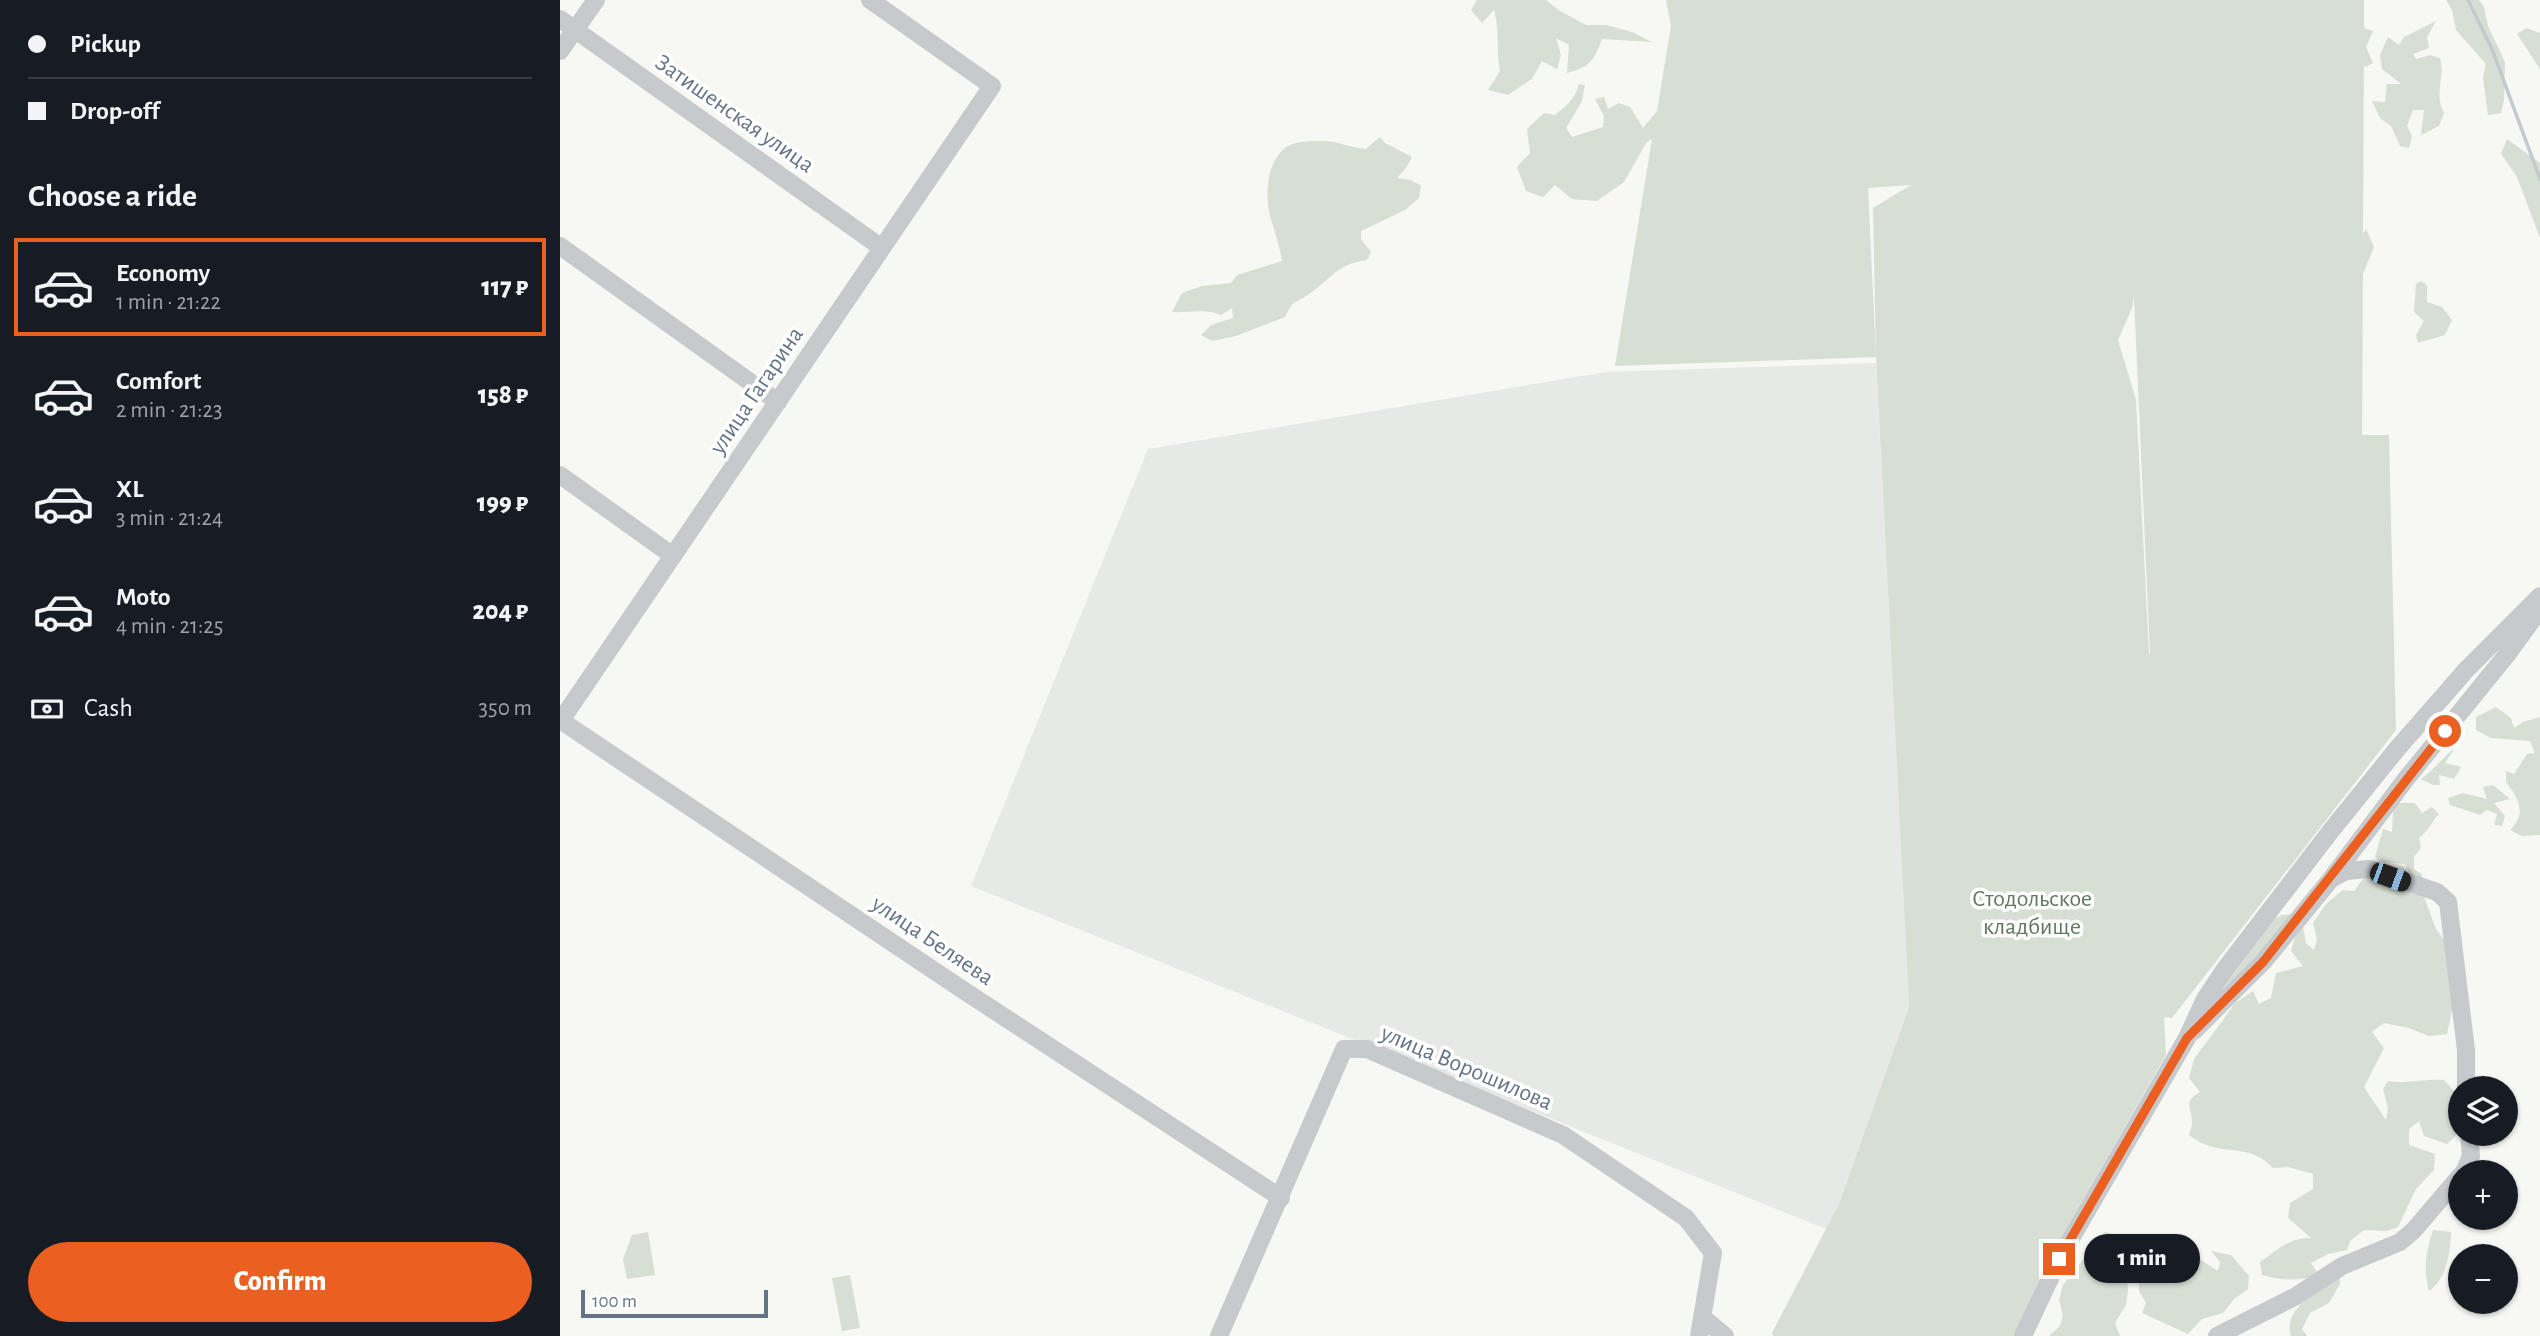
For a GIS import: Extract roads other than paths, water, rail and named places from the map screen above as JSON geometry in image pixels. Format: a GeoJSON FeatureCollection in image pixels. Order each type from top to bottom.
{"type":"FeatureCollection","features":[{"type":"Feature","properties":{"kind":"street"},"geometry":{"type":"LineString","coordinates":[[560,51],[567,24],[596,0]]}},
{"type":"Feature","properties":{"kind":"street","name":"улица Гагарина"},"geometry":{"type":"LineString","coordinates":[[560,721],[992,86],[870,0]]}},
{"type":"Feature","properties":{"kind":"street","name":"Затишенская улица"},"geometry":{"type":"LineString","coordinates":[[567,24],[882,248]]}},
{"type":"Feature","properties":{"kind":"street"},"geometry":{"type":"LineString","coordinates":[[560,246],[778,402]]}},
{"type":"Feature","properties":{"kind":"street"},"geometry":{"type":"LineString","coordinates":[[560,475],[673,556]]}},
{"type":"Feature","properties":{"kind":"street"},"geometry":{"type":"LineString","coordinates":[[2023,1336],[2059,1259],[2187,1038],[2199,1010],[2225,970],[2330,832],[2433,707],[2540,596]]}},
{"type":"Feature","properties":{"kind":"street"},"geometry":{"type":"LineString","coordinates":[[2187,1038],[2263,962],[2406,779],[2510,652],[2540,609]]}},
{"type":"Feature","properties":{"kind":"street","name":"улица Беляева"},"geometry":{"type":"LineString","coordinates":[[560,721],[1281,1198]]}},
{"type":"Feature","properties":{"kind":"street"},"geometry":{"type":"LineString","coordinates":[[2330,879],[2346,871],[2369,869],[2437,892],[2448,902],[2466,1049],[2466,1076]]}},
{"type":"Feature","properties":{"kind":"street","name":"улица Ворошилова"},"geometry":{"type":"LineString","coordinates":[[1219,1336],[1344,1049],[1367,1049],[1563,1135],[1686,1218],[1713,1253],[1699,1336]]}},
{"type":"Feature","properties":{"kind":"street"},"geometry":{"type":"LineString","coordinates":[[2217,1336],[2296,1296],[2342,1266],[2400,1242],[2448,1190]]}},
{"type":"Feature","properties":{"kind":"street"},"geometry":{"type":"LineString","coordinates":[[1702,1317],[1725,1336]]}},
{"type":"Feature","properties":{"kind":"street"},"geometry":{"type":"LineString","coordinates":[[2223,1336],[2231,1336]]}},
{"type":"Feature","properties":{"kind":"waterway"},"geometry":{"type":"LineString","coordinates":[[2468,0],[2492,49],[2540,179]]}},
{"type":"Feature","properties":{"kind":"park label","name":"Стодольское кладбище"},"geometry":{"type":"Point","coordinates":[2032,912]}}]}
